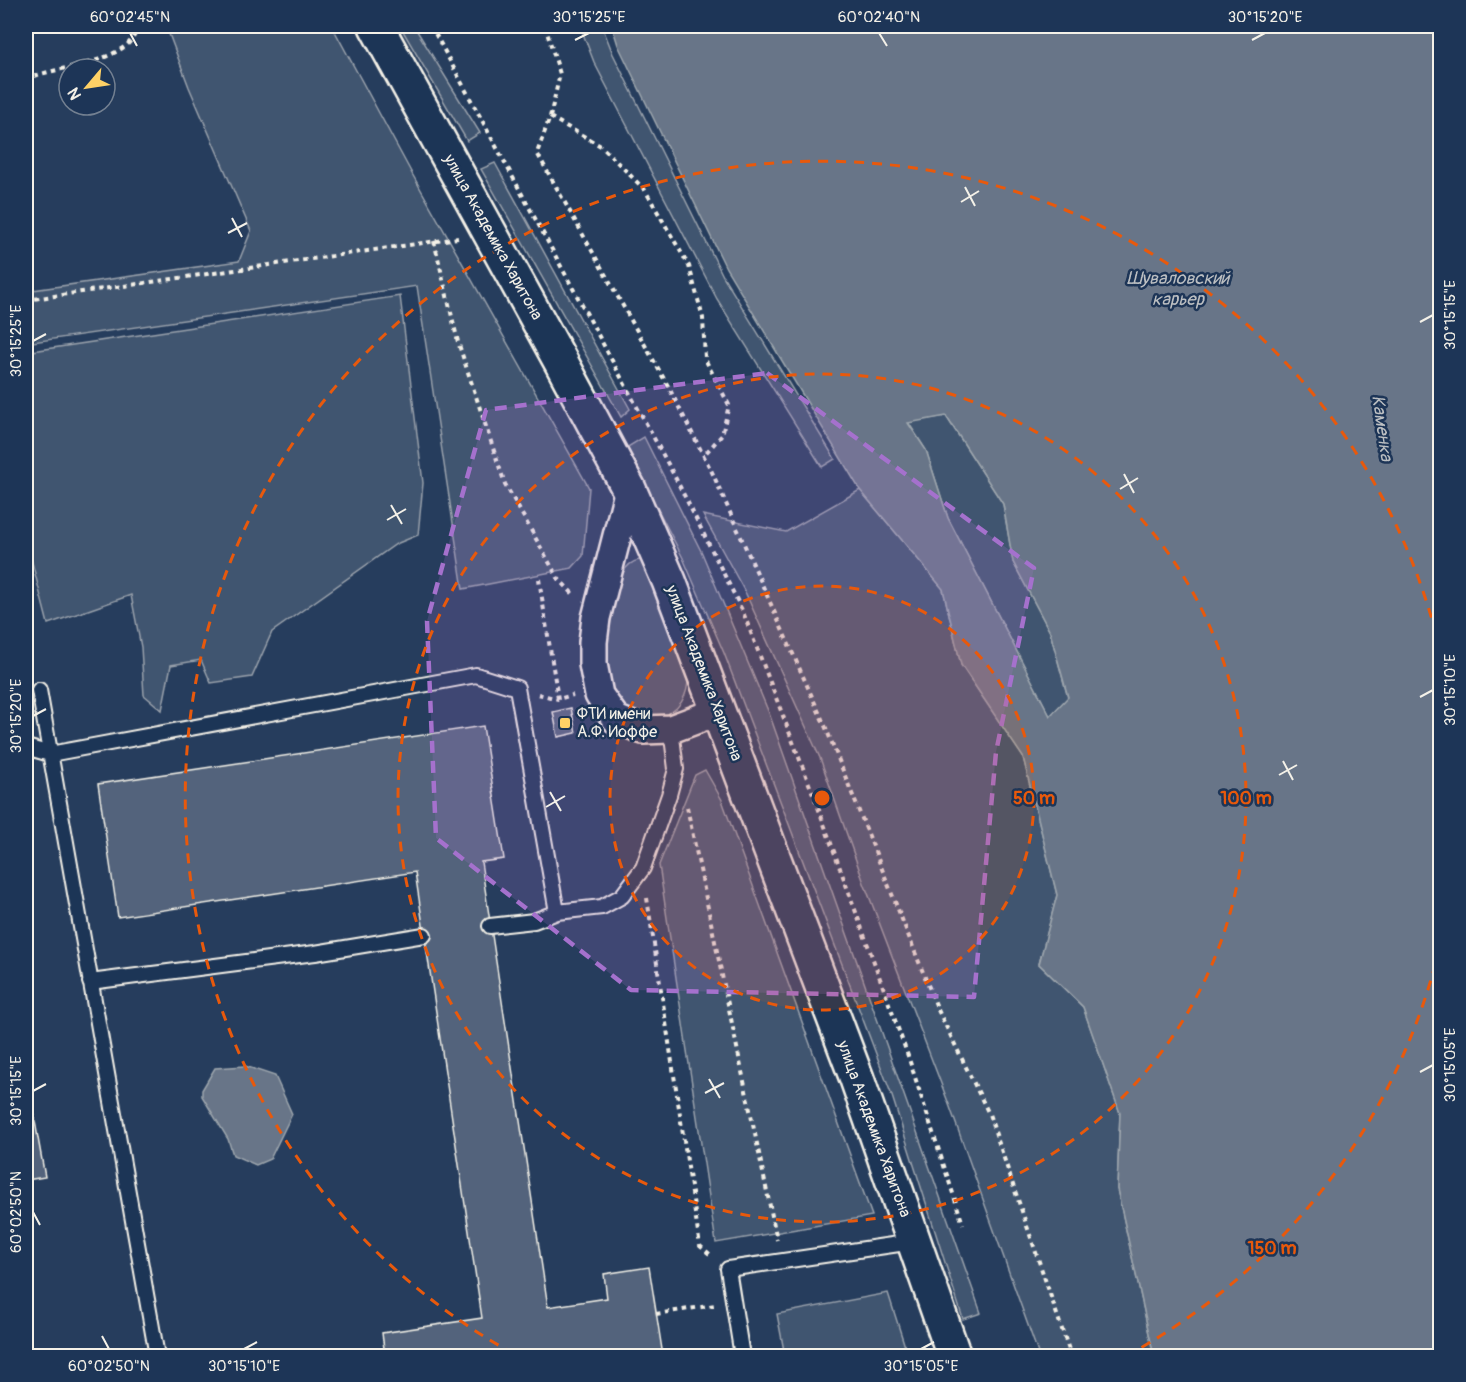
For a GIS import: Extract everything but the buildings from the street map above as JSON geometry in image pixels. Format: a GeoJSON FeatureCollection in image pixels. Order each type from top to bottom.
{"type":"FeatureCollection","features":[{"type":"Feature","properties":{"kind":"street","name":"улица Академика Харитона"},"geometry":{"type":"LineString","coordinates":[[376,26],[629,489],[669,581],[853,1068],[954,1356]]}},
{"type":"Feature","properties":{"kind":"street"},"geometry":{"type":"LineString","coordinates":[[629,489],[596,618],[592,664],[599,695],[616,719],[643,730],[671,729],[719,711]]}},
{"type":"Feature","properties":{"kind":"lane"},"geometry":{"type":"LineString","coordinates":[[26,747],[50,754],[476,675],[517,688],[557,912]]}},
{"type":"Feature","properties":{"kind":"lane"},"geometry":{"type":"LineString","coordinates":[[39,690],[157,1356]]}},
{"type":"Feature","properties":{"kind":"lane"},"geometry":{"type":"LineString","coordinates":[[490,926],[534,921],[557,912],[603,907],[622,896],[643,868],[669,795],[676,769],[671,729]]}},
{"type":"Feature","properties":{"kind":"lane"},"geometry":{"type":"LineString","coordinates":[[90,982],[315,953],[424,935]]}},
{"type":"Feature","properties":{"kind":"lane"},"geometry":{"type":"LineString","coordinates":[[742,1356],[728,1269],[915,1240]]}},
{"type":"Feature","properties":{"kind":"path"},"geometry":{"type":"LineString","coordinates":[[26,79],[39,74],[90,64],[128,44],[141,26]]}},
{"type":"Feature","properties":{"kind":"path"},"geometry":{"type":"LineString","coordinates":[[431,26],[669,466],[742,612],[839,866],[908,1056],[963,1224]]}},
{"type":"Feature","properties":{"kind":"path"},"geometry":{"type":"LineString","coordinates":[[545,26],[560,74],[550,117],[537,153],[668,386],[703,455],[826,728],[938,1010],[989,1114],[1071,1356]]}},
{"type":"Feature","properties":{"kind":"path"},"geometry":{"type":"LineString","coordinates":[[550,117],[601,146],[645,190],[689,266],[703,318],[705,359],[729,405],[722,435],[703,455]]}},
{"type":"Feature","properties":{"kind":"path"},"geometry":{"type":"LineString","coordinates":[[26,300],[491,233]]}},
{"type":"Feature","properties":{"kind":"path"},"geometry":{"type":"LineString","coordinates":[[434,241],[458,342],[505,484],[558,578],[596,618]]}},
{"type":"Feature","properties":{"kind":"path"},"geometry":{"type":"LineString","coordinates":[[539,579],[558,699],[575,695]]}},
{"type":"Feature","properties":{"kind":"path"},"geometry":{"type":"LineString","coordinates":[[676,769],[688,811],[782,1262]]}},
{"type":"Feature","properties":{"kind":"path"},"geometry":{"type":"LineString","coordinates":[[643,868],[700,1246],[728,1269]]}},
{"type":"Feature","properties":{"kind":"path"},"geometry":{"type":"LineString","coordinates":[[656,1314],[733,1302]]}},
{"type":"Feature","properties":{"kind":"highlighted area"},"geometry":{"type":"Polygon","coordinates":[[[767,373],[1034,568],[996,752],[974,997],[631,990],[436,838],[427,621],[486,410],[767,373]]]}},
{"type":"Feature","properties":{"kind":"shaded area"},"geometry":{"type":"Polygon","coordinates":[[[166,26],[332,26],[411,172],[589,488],[583,556],[572,568],[463,589],[417,286],[26,343],[26,291],[239,261],[251,231],[189,87],[166,26]]]}},
{"type":"Feature","properties":{"kind":"shaded area"},"geometry":{"type":"Polygon","coordinates":[[[400,26],[414,26],[480,133],[467,141],[400,26]]]}},
{"type":"Feature","properties":{"kind":"shaded area"},"geometry":{"type":"Polygon","coordinates":[[[580,26],[602,26],[613,54],[723,276],[835,459],[822,467],[717,299],[594,62],[580,26]]]}},
{"type":"Feature","properties":{"kind":"shaded area"},"geometry":{"type":"Polygon","coordinates":[[[495,163],[630,409],[621,417],[481,169],[495,163]]]}},
{"type":"Feature","properties":{"kind":"shaded area"},"geometry":{"type":"Polygon","coordinates":[[[400,296],[423,483],[418,535],[396,544],[272,632],[252,677],[211,683],[201,660],[171,665],[162,710],[144,695],[141,647],[131,595],[48,624],[26,539],[26,352],[400,296]]]}},
{"type":"Feature","properties":{"kind":"shaded area"},"geometry":{"type":"Polygon","coordinates":[[[946,416],[1003,504],[1013,562],[1050,632],[1068,698],[1050,716],[948,518],[926,450],[908,422],[946,416]]]}},
{"type":"Feature","properties":{"kind":"shaded area"},"geometry":{"type":"Polygon","coordinates":[[[644,437],[702,553],[769,713],[981,1313],[963,1319],[892,1096],[724,653],[683,558],[626,448],[644,437]]]}},
{"type":"Feature","properties":{"kind":"shaded area"},"geometry":{"type":"Polygon","coordinates":[[[860,490],[943,589],[961,665],[1023,757],[1057,895],[1039,964],[1083,1007],[1120,1113],[1117,1189],[1154,1356],[1039,1356],[950,1107],[864,883],[820,758],[746,594],[703,515],[786,532],[860,490]]]}},
{"type":"Feature","properties":{"kind":"shaded area"},"geometry":{"type":"Polygon","coordinates":[[[639,560],[645,564],[688,669],[687,688],[681,702],[672,711],[661,716],[648,717],[635,712],[623,703],[613,690],[607,669],[608,634],[620,581],[628,566],[639,560]]]}},
{"type":"Feature","properties":{"kind":"shaded area"},"geometry":{"type":"Polygon","coordinates":[[[705,770],[722,800],[872,1216],[716,1243],[659,865],[695,775],[705,770]]]}},
{"type":"Feature","properties":{"kind":"shaded area"},"geometry":{"type":"Polygon","coordinates":[[[888,1293],[908,1356],[785,1356],[777,1314],[888,1293]]]}},
{"type":"Feature","properties":{"kind":"water","name":"Шуваловский карьер"},"geometry":{"type":"Polygon","coordinates":[[[612,26],[1440,26],[1440,1356],[1154,1356],[1117,1189],[1120,1113],[1083,1007],[1039,964],[1057,895],[1023,757],[961,665],[943,589],[860,490],[726,268],[618,45],[612,26]],[[946,416],[908,423],[926,450],[948,518],[1050,716],[1068,697],[1050,632],[1013,562],[1003,504],[946,416]]]}},
{"type":"Feature","properties":{"kind":"water"},"geometry":{"type":"Polygon","coordinates":[[[245,1066],[275,1076],[292,1114],[270,1159],[256,1165],[233,1155],[228,1139],[202,1096],[202,1090],[215,1068],[245,1066]]]}},
{"type":"Feature","properties":{"kind":"place","name":"ФТИ имени А.Ф. Иоффе"},"geometry":{"type":"Point","coordinates":[565,723]}},
{"type":"Feature","properties":{"kind":"water label","name":"Каменка"},"geometry":{"type":"Point","coordinates":[1382,428]}}]}
